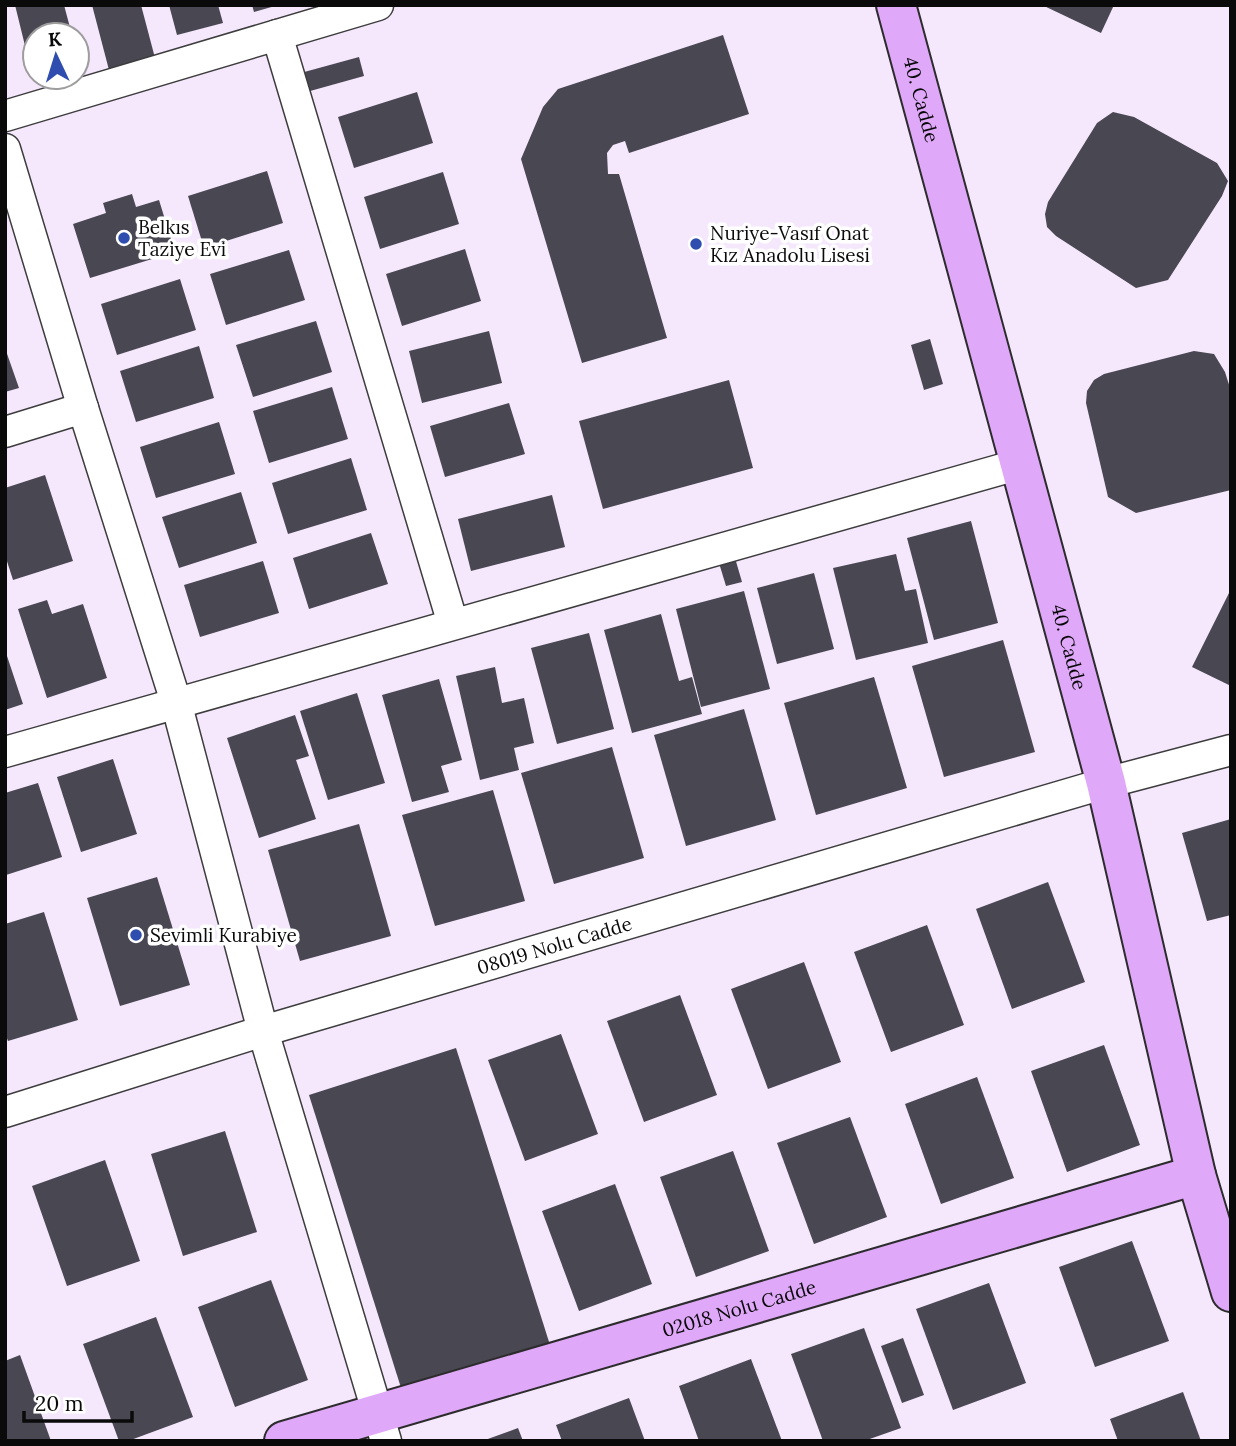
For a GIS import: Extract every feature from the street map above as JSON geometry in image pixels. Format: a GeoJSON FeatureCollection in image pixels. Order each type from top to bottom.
{"type":"FeatureCollection","features":[{"type":"Feature","properties":{"kind":"street"},"geometry":{"type":"LineString","coordinates":[[5,116],[378,5]]}},
{"type":"Feature","properties":{"kind":"street","name":"40. Cadde"},"geometry":{"type":"LineString","coordinates":[[896,5],[1106,783],[1196,1175],[1231,1292]]}},
{"type":"Feature","properties":{"kind":"street"},"geometry":{"type":"LineString","coordinates":[[277,35],[453,624]]}},
{"type":"Feature","properties":{"kind":"street"},"geometry":{"type":"LineString","coordinates":[[5,149],[176,702],[263,1031],[382,1427]]}},
{"type":"Feature","properties":{"kind":"street"},"geometry":{"type":"LineString","coordinates":[[5,432],[83,408]]}},
{"type":"Feature","properties":{"kind":"street"},"geometry":{"type":"LineString","coordinates":[[5,752],[1020,464]]}},
{"type":"Feature","properties":{"kind":"street","name":"08019 Nolu Cadde"},"geometry":{"type":"LineString","coordinates":[[5,1112],[263,1031],[1106,783],[1231,750]]}},
{"type":"Feature","properties":{"kind":"street","name":"02018 Nolu Cadde"},"geometry":{"type":"LineString","coordinates":[[284,1441],[382,1427],[1196,1175]]}},
{"type":"Feature","properties":{"kind":"building"},"geometry":{"type":"Polygon","coordinates":[[[15,5],[64,5],[68,21],[21,21],[21,29],[15,5]]]}},
{"type":"Feature","properties":{"kind":"building"},"geometry":{"type":"Polygon","coordinates":[[[92,5],[141,5],[155,58],[109,70],[92,5]]]}},
{"type":"Feature","properties":{"kind":"building"},"geometry":{"type":"Polygon","coordinates":[[[169,5],[218,5],[223,23],[177,35],[169,5]]]}},
{"type":"Feature","properties":{"kind":"building"},"geometry":{"type":"Polygon","coordinates":[[[252,5],[275,5],[275,6],[254,12],[252,5]]]}},
{"type":"Feature","properties":{"kind":"building"},"geometry":{"type":"Polygon","coordinates":[[[1042,5],[1114,5],[1101,33],[1042,5]]]}},
{"type":"Feature","properties":{"kind":"building"},"geometry":{"type":"Polygon","coordinates":[[[723,35],[749,114],[629,153],[625,141],[613,145],[607,153],[608,174],[619,174],[667,338],[582,363],[521,159],[543,107],[558,89],[723,35]]]}},
{"type":"Feature","properties":{"kind":"building"},"geometry":{"type":"Polygon","coordinates":[[[359,57],[364,76],[303,93],[297,74],[359,57]]]}},
{"type":"Feature","properties":{"kind":"building"},"geometry":{"type":"Polygon","coordinates":[[[417,92],[433,143],[354,168],[338,117],[417,92]]]}},
{"type":"Feature","properties":{"kind":"building"},"geometry":{"type":"Polygon","coordinates":[[[1113,112],[1134,117],[1217,163],[1228,181],[1222,196],[1168,280],[1136,288],[1056,236],[1047,227],[1045,214],[1048,202],[1097,123],[1113,112]]]}},
{"type":"Feature","properties":{"kind":"building"},"geometry":{"type":"Polygon","coordinates":[[[267,171],[283,223],[204,248],[188,196],[267,171]]]}},
{"type":"Feature","properties":{"kind":"building"},"geometry":{"type":"Polygon","coordinates":[[[443,172],[459,224],[380,249],[364,197],[443,172]]]}},
{"type":"Feature","properties":{"kind":"building","name":"Belkıs Taziye Evi"},"geometry":{"type":"Polygon","coordinates":[[[132,194],[136,207],[159,200],[175,252],[90,278],[73,224],[106,213],[103,203],[132,194]]]}},
{"type":"Feature","properties":{"kind":"building"},"geometry":{"type":"Polygon","coordinates":[[[465,249],[481,301],[402,326],[386,274],[465,249]]]}},
{"type":"Feature","properties":{"kind":"building"},"geometry":{"type":"Polygon","coordinates":[[[289,250],[305,300],[226,325],[210,274],[289,250]]]}},
{"type":"Feature","properties":{"kind":"building"},"geometry":{"type":"Polygon","coordinates":[[[180,279],[196,330],[117,355],[101,304],[180,279]]]}},
{"type":"Feature","properties":{"kind":"building"},"geometry":{"type":"Polygon","coordinates":[[[316,321],[332,372],[253,397],[236,345],[316,321]]]}},
{"type":"Feature","properties":{"kind":"building"},"geometry":{"type":"Polygon","coordinates":[[[489,331],[502,383],[422,403],[409,351],[489,331]]]}},
{"type":"Feature","properties":{"kind":"building"},"geometry":{"type":"Polygon","coordinates":[[[930,339],[943,384],[924,390],[911,345],[930,339]]]}},
{"type":"Feature","properties":{"kind":"building"},"geometry":{"type":"Polygon","coordinates":[[[199,346],[214,398],[136,422],[120,371],[199,346]]]}},
{"type":"Feature","properties":{"kind":"building"},"geometry":{"type":"Polygon","coordinates":[[[5,348],[19,388],[5,392],[5,348]]]}},
{"type":"Feature","properties":{"kind":"building"},"geometry":{"type":"Polygon","coordinates":[[[1194,351],[1214,354],[1225,372],[1231,391],[1231,490],[1136,513],[1108,497],[1086,403],[1087,391],[1094,380],[1104,374],[1194,351]]]}},
{"type":"Feature","properties":{"kind":"building"},"geometry":{"type":"Polygon","coordinates":[[[729,380],[753,468],[603,509],[579,421],[729,380]]]}},
{"type":"Feature","properties":{"kind":"building"},"geometry":{"type":"Polygon","coordinates":[[[332,387],[348,439],[269,463],[253,411],[332,387]]]}},
{"type":"Feature","properties":{"kind":"building"},"geometry":{"type":"Polygon","coordinates":[[[509,403],[525,454],[445,477],[430,426],[509,403]]]}},
{"type":"Feature","properties":{"kind":"building"},"geometry":{"type":"Polygon","coordinates":[[[219,422],[235,474],[156,498],[140,447],[219,422]]]}},
{"type":"Feature","properties":{"kind":"building"},"geometry":{"type":"Polygon","coordinates":[[[351,458],[367,510],[288,534],[272,483],[351,458]]]}},
{"type":"Feature","properties":{"kind":"building"},"geometry":{"type":"Polygon","coordinates":[[[45,475],[73,561],[13,580],[5,555],[5,488],[45,475]]]}},
{"type":"Feature","properties":{"kind":"building"},"geometry":{"type":"Polygon","coordinates":[[[241,492],[257,543],[179,568],[162,517],[241,492]]]}},
{"type":"Feature","properties":{"kind":"building"},"geometry":{"type":"Polygon","coordinates":[[[552,495],[565,547],[471,571],[458,519],[552,495]]]}},
{"type":"Feature","properties":{"kind":"building"},"geometry":{"type":"Polygon","coordinates":[[[971,521],[998,623],[934,640],[907,538],[971,521]]]}},
{"type":"Feature","properties":{"kind":"building"},"geometry":{"type":"Polygon","coordinates":[[[371,533],[388,584],[309,609],[293,558],[371,533]]]}},
{"type":"Feature","properties":{"kind":"building"},"geometry":{"type":"Polygon","coordinates":[[[896,554],[905,591],[916,589],[928,643],[856,660],[833,568],[896,554]]]}},
{"type":"Feature","properties":{"kind":"building"},"geometry":{"type":"Polygon","coordinates":[[[735,558],[742,582],[726,586],[719,563],[735,558]]]}},
{"type":"Feature","properties":{"kind":"building"},"geometry":{"type":"Polygon","coordinates":[[[263,561],[279,613],[200,637],[184,585],[263,561]]]}},
{"type":"Feature","properties":{"kind":"building"},"geometry":{"type":"Polygon","coordinates":[[[814,573],[834,649],[777,664],[757,588],[814,573]]]}},
{"type":"Feature","properties":{"kind":"building"},"geometry":{"type":"Polygon","coordinates":[[[1231,589],[1231,686],[1192,667],[1231,589]]]}},
{"type":"Feature","properties":{"kind":"building"},"geometry":{"type":"Polygon","coordinates":[[[744,591],[770,689],[701,707],[676,609],[744,591]]]}},
{"type":"Feature","properties":{"kind":"building"},"geometry":{"type":"Polygon","coordinates":[[[47,600],[52,614],[83,604],[107,678],[47,698],[18,609],[47,600]]]}},
{"type":"Feature","properties":{"kind":"building"},"geometry":{"type":"Polygon","coordinates":[[[661,614],[679,681],[692,677],[702,714],[632,733],[604,630],[661,614]]]}},
{"type":"Feature","properties":{"kind":"building"},"geometry":{"type":"Polygon","coordinates":[[[589,633],[614,729],[557,744],[531,648],[589,633]]]}},
{"type":"Feature","properties":{"kind":"building"},"geometry":{"type":"Polygon","coordinates":[[[1003,640],[1035,752],[944,777],[912,666],[1003,640]]]}},
{"type":"Feature","properties":{"kind":"building"},"geometry":{"type":"Polygon","coordinates":[[[5,650],[23,704],[5,710],[5,650]]]}},
{"type":"Feature","properties":{"kind":"building"},"geometry":{"type":"Polygon","coordinates":[[[495,667],[502,703],[524,698],[534,743],[514,748],[519,770],[480,780],[456,676],[495,667]]]}},
{"type":"Feature","properties":{"kind":"building"},"geometry":{"type":"Polygon","coordinates":[[[874,677],[907,788],[816,815],[784,703],[874,677]]]}},
{"type":"Feature","properties":{"kind":"building"},"geometry":{"type":"Polygon","coordinates":[[[439,679],[462,760],[441,766],[449,792],[412,802],[382,695],[439,679]]]}},
{"type":"Feature","properties":{"kind":"building"},"geometry":{"type":"Polygon","coordinates":[[[357,693],[385,783],[328,800],[300,711],[357,693]]]}},
{"type":"Feature","properties":{"kind":"building"},"geometry":{"type":"Polygon","coordinates":[[[744,709],[776,820],[686,846],[654,735],[744,709]]]}},
{"type":"Feature","properties":{"kind":"building"},"geometry":{"type":"Polygon","coordinates":[[[295,715],[309,756],[296,760],[316,819],[259,838],[227,738],[295,715]]]}},
{"type":"Feature","properties":{"kind":"building"},"geometry":{"type":"Polygon","coordinates":[[[612,747],[644,858],[554,884],[521,773],[612,747]]]}},
{"type":"Feature","properties":{"kind":"building"},"geometry":{"type":"Polygon","coordinates":[[[113,759],[137,834],[81,852],[57,777],[113,759]]]}},
{"type":"Feature","properties":{"kind":"building"},"geometry":{"type":"Polygon","coordinates":[[[38,783],[62,857],[6,875],[5,793],[38,783]]]}},
{"type":"Feature","properties":{"kind":"building"},"geometry":{"type":"Polygon","coordinates":[[[493,790],[525,901],[435,926],[402,815],[493,790]]]}},
{"type":"Feature","properties":{"kind":"building"},"geometry":{"type":"Polygon","coordinates":[[[1231,819],[1231,915],[1207,921],[1182,833],[1231,819]]]}},
{"type":"Feature","properties":{"kind":"building"},"geometry":{"type":"Polygon","coordinates":[[[359,824],[391,936],[300,961],[268,850],[359,824]]]}},
{"type":"Feature","properties":{"kind":"building"},"geometry":{"type":"Polygon","coordinates":[[[157,877],[190,985],[120,1006],[87,898],[157,877]]]}},
{"type":"Feature","properties":{"kind":"building"},"geometry":{"type":"Polygon","coordinates":[[[1048,882],[1085,982],[1012,1009],[976,909],[1048,882]]]}},
{"type":"Feature","properties":{"kind":"building"},"geometry":{"type":"Polygon","coordinates":[[[44,912],[78,1020],[8,1041],[5,1033],[5,924],[44,912]]]}},
{"type":"Feature","properties":{"kind":"building"},"geometry":{"type":"Polygon","coordinates":[[[927,925],[964,1025],[891,1052],[854,952],[927,925]]]}},
{"type":"Feature","properties":{"kind":"building"},"geometry":{"type":"Polygon","coordinates":[[[804,962],[841,1062],[768,1089],[731,989],[804,962]]]}},
{"type":"Feature","properties":{"kind":"building"},"geometry":{"type":"Polygon","coordinates":[[[680,995],[717,1095],[644,1122],[607,1021],[680,995]]]}},
{"type":"Feature","properties":{"kind":"building"},"geometry":{"type":"Polygon","coordinates":[[[561,1034],[598,1134],[525,1161],[488,1060],[561,1034]]]}},
{"type":"Feature","properties":{"kind":"building"},"geometry":{"type":"Polygon","coordinates":[[[1104,1045],[1140,1145],[1067,1172],[1031,1071],[1104,1045]]]}},
{"type":"Feature","properties":{"kind":"building"},"geometry":{"type":"Polygon","coordinates":[[[456,1048],[550,1345],[402,1391],[309,1095],[456,1048]]]}},
{"type":"Feature","properties":{"kind":"building"},"geometry":{"type":"Polygon","coordinates":[[[977,1077],[1014,1178],[941,1204],[905,1104],[977,1077]]]}},
{"type":"Feature","properties":{"kind":"building"},"geometry":{"type":"Polygon","coordinates":[[[850,1117],[887,1217],[814,1244],[777,1143],[850,1117]]]}},
{"type":"Feature","properties":{"kind":"building"},"geometry":{"type":"Polygon","coordinates":[[[225,1131],[257,1232],[183,1256],[151,1154],[225,1131]]]}},
{"type":"Feature","properties":{"kind":"building"},"geometry":{"type":"Polygon","coordinates":[[[733,1151],[769,1251],[696,1277],[660,1177],[733,1151]]]}},
{"type":"Feature","properties":{"kind":"building"},"geometry":{"type":"Polygon","coordinates":[[[105,1160],[140,1261],[67,1286],[32,1186],[105,1160]]]}},
{"type":"Feature","properties":{"kind":"building"},"geometry":{"type":"Polygon","coordinates":[[[615,1184],[652,1284],[579,1311],[542,1211],[615,1184]]]}},
{"type":"Feature","properties":{"kind":"building"},"geometry":{"type":"Polygon","coordinates":[[[1132,1241],[1169,1341],[1095,1367],[1059,1267],[1132,1241]]]}},
{"type":"Feature","properties":{"kind":"building"},"geometry":{"type":"Polygon","coordinates":[[[271,1280],[308,1380],[235,1407],[198,1307],[271,1280]]]}},
{"type":"Feature","properties":{"kind":"building"},"geometry":{"type":"Polygon","coordinates":[[[989,1283],[1026,1383],[953,1410],[916,1309],[989,1283]]]}},
{"type":"Feature","properties":{"kind":"building"},"geometry":{"type":"Polygon","coordinates":[[[156,1317],[193,1417],[128,1441],[119,1441],[83,1344],[156,1317]]]}},
{"type":"Feature","properties":{"kind":"building"},"geometry":{"type":"Polygon","coordinates":[[[864,1328],[901,1428],[864,1441],[823,1441],[791,1354],[864,1328]]]}},
{"type":"Feature","properties":{"kind":"building"},"geometry":{"type":"Polygon","coordinates":[[[903,1338],[924,1395],[902,1403],[881,1346],[903,1338]]]}},
{"type":"Feature","properties":{"kind":"building"},"geometry":{"type":"Polygon","coordinates":[[[20,1355],[51,1441],[5,1441],[5,1361],[20,1355]]]}},
{"type":"Feature","properties":{"kind":"building"},"geometry":{"type":"Polygon","coordinates":[[[751,1359],[782,1441],[699,1441],[679,1386],[751,1359]]]}},
{"type":"Feature","properties":{"kind":"building"},"geometry":{"type":"Polygon","coordinates":[[[1183,1392],[1201,1441],[1118,1441],[1110,1419],[1183,1392]]]}},
{"type":"Feature","properties":{"kind":"building"},"geometry":{"type":"Polygon","coordinates":[[[629,1398],[645,1441],[562,1441],[556,1425],[629,1398]]]}},
{"type":"Feature","properties":{"kind":"building"},"geometry":{"type":"Polygon","coordinates":[[[518,1428],[523,1441],[485,1441],[485,1440],[518,1428]]]}},
{"type":"Feature","properties":{"kind":"place","name":"Belkıs Taziye Evi"},"geometry":{"type":"Point","coordinates":[124,238]}},
{"type":"Feature","properties":{"kind":"place","name":"Nuriye-Vasıf Onat Kız Anadolu Lisesi"},"geometry":{"type":"Point","coordinates":[696,244]}},
{"type":"Feature","properties":{"kind":"place","name":"Sevimli Kurabiye"},"geometry":{"type":"Point","coordinates":[136,935]}}]}
